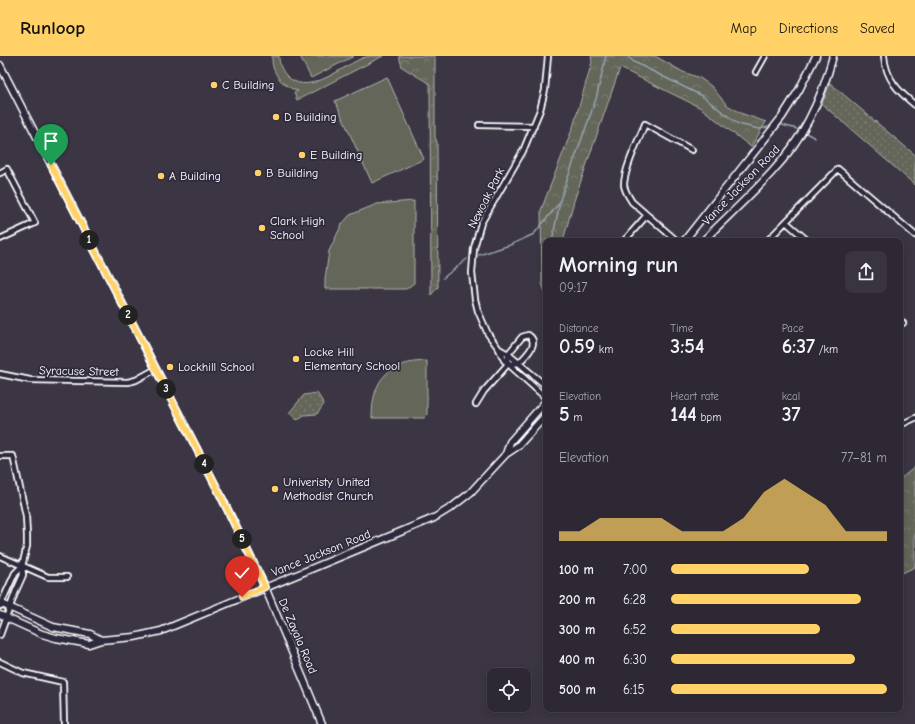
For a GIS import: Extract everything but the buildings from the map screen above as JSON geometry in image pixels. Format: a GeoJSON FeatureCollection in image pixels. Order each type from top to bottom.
{"type":"FeatureCollection","features":[{"type":"Feature","properties":{"kind":"main road","name":"Vance Jackson Road"},"geometry":{"type":"LineString","coordinates":[[686,238],[782,117],[799,90],[816,56]]}},
{"type":"Feature","properties":{"kind":"main road","name":"Vance Jackson Road"},"geometry":{"type":"LineString","coordinates":[[706,238],[773,171],[791,148],[806,124],[819,96],[833,56]]}},
{"type":"Feature","properties":{"kind":"main road","name":"De Zavala Road"},"geometry":{"type":"LineString","coordinates":[[0,65],[2,75],[156,369],[265,587],[322,724]]}},
{"type":"Feature","properties":{"kind":"main road","name":"Vance Jackson Road"},"geometry":{"type":"LineString","coordinates":[[506,454],[510,442],[543,403]]}},
{"type":"Feature","properties":{"kind":"main road","name":"Vance Jackson Road"},"geometry":{"type":"LineString","coordinates":[[3,616],[34,631],[56,638],[88,644],[101,640],[134,637],[161,631],[434,518],[452,507],[470,493],[506,454],[518,446],[543,418]]}},
{"type":"Feature","properties":{"kind":"main road","name":"Vance Jackson Road"},"geometry":{"type":"LineString","coordinates":[[0,604],[52,626],[90,634],[101,640]]}},
{"type":"Feature","properties":{"kind":"street","name":"Newoak Park"},"geometry":{"type":"LineString","coordinates":[[543,396],[504,360],[499,349],[488,334],[478,312],[472,273],[474,248],[481,224],[523,151],[540,110],[545,90],[548,56]]}},
{"type":"Feature","properties":{"kind":"street"},"geometry":{"type":"LineString","coordinates":[[756,72],[765,56]]}},
{"type":"Feature","properties":{"kind":"street"},"geometry":{"type":"LineString","coordinates":[[884,56],[886,68],[895,87],[915,105]]}},
{"type":"Feature","properties":{"kind":"street"},"geometry":{"type":"LineString","coordinates":[[674,238],[632,202],[624,186],[625,175],[645,124],[692,150]]}},
{"type":"Feature","properties":{"kind":"street"},"geometry":{"type":"LineString","coordinates":[[479,125],[534,126]]}},
{"type":"Feature","properties":{"kind":"street"},"geometry":{"type":"LineString","coordinates":[[0,172],[7,169],[35,223],[0,239]]}},
{"type":"Feature","properties":{"kind":"street"},"geometry":{"type":"LineString","coordinates":[[770,238],[838,169],[915,235]]}},
{"type":"Feature","properties":{"kind":"street"},"geometry":{"type":"LineString","coordinates":[[627,238],[647,215]]}},
{"type":"Feature","properties":{"kind":"street"},"geometry":{"type":"LineString","coordinates":[[786,222],[805,238]]}},
{"type":"Feature","properties":{"kind":"street"},"geometry":{"type":"LineString","coordinates":[[476,404],[484,391],[508,364],[508,354],[522,337],[528,336],[532,338],[534,341],[532,347],[519,363],[508,364]]}},
{"type":"Feature","properties":{"kind":"street","name":"Newoak Park"},"geometry":{"type":"LineString","coordinates":[[499,349],[508,354],[543,383]]}},
{"type":"Feature","properties":{"kind":"street","name":"Syracuse Street"},"geometry":{"type":"LineString","coordinates":[[0,374],[30,380],[128,382],[136,380],[156,369]]}},
{"type":"Feature","properties":{"kind":"street"},"geometry":{"type":"LineString","coordinates":[[903,424],[915,418]]}},
{"type":"Feature","properties":{"kind":"street"},"geometry":{"type":"LineString","coordinates":[[0,456],[13,456],[27,525],[27,546],[22,566],[24,575],[18,585],[10,608],[3,616],[0,635]]}},
{"type":"Feature","properties":{"kind":"street"},"geometry":{"type":"LineString","coordinates":[[0,556],[48,577],[67,577]]}},
{"type":"Feature","properties":{"kind":"street"},"geometry":{"type":"LineString","coordinates":[[0,604],[15,573],[22,566]]}},
{"type":"Feature","properties":{"kind":"street"},"geometry":{"type":"LineString","coordinates":[[11,582],[18,585]]}},
{"type":"Feature","properties":{"kind":"street"},"geometry":{"type":"LineString","coordinates":[[0,662],[23,673],[63,682],[64,724]]}},
{"type":"Feature","properties":{"kind":"green space"},"geometry":{"type":"Polygon","coordinates":[[[272,56],[279,56],[281,68],[289,78],[298,83],[307,83],[327,77],[365,57],[383,56],[297,100],[294,93],[298,91],[287,86],[279,78],[273,68],[272,56]]]}},
{"type":"Feature","properties":{"kind":"green space"},"geometry":{"type":"Polygon","coordinates":[[[300,56],[354,56],[311,78],[300,56]]]}},
{"type":"Feature","properties":{"kind":"green space"},"geometry":{"type":"Polygon","coordinates":[[[399,56],[435,56],[438,287],[431,295],[430,84],[402,67],[399,56]]]}},
{"type":"Feature","properties":{"kind":"green space"},"geometry":{"type":"Polygon","coordinates":[[[591,56],[655,56],[683,72],[700,78],[711,86],[727,105],[743,114],[766,122],[751,147],[701,108],[620,68],[574,201],[564,238],[543,238],[543,286],[541,210],[573,127],[592,62],[591,56]]]}},
{"type":"Feature","properties":{"kind":"green space"},"geometry":{"type":"Polygon","coordinates":[[[387,77],[424,159],[372,183],[335,101],[387,77]]]}},
{"type":"Feature","properties":{"kind":"green space"},"geometry":{"type":"Polygon","coordinates":[[[830,83],[915,155],[915,185],[822,104],[830,83]]]}},
{"type":"Feature","properties":{"kind":"green space"},"geometry":{"type":"Polygon","coordinates":[[[414,201],[414,283],[406,289],[325,289],[329,251],[342,224],[350,215],[377,204],[414,201]]]}},
{"type":"Feature","properties":{"kind":"green space"},"geometry":{"type":"Polygon","coordinates":[[[427,361],[427,415],[424,418],[372,418],[375,393],[379,383],[385,375],[392,369],[402,365],[413,362],[427,361]]]}},
{"type":"Feature","properties":{"kind":"green space"},"geometry":{"type":"Polygon","coordinates":[[[317,393],[324,404],[317,414],[304,415],[297,420],[289,413],[304,395],[317,393]]]}},
{"type":"Feature","properties":{"kind":"green space"},"geometry":{"type":"Polygon","coordinates":[[[915,467],[915,567],[903,573],[903,477],[915,467]]]}},
{"type":"Feature","properties":{"kind":"waterway"},"geometry":{"type":"LineString","coordinates":[[553,238],[561,197],[596,99],[606,56]]}},
{"type":"Feature","properties":{"kind":"waterway"},"geometry":{"type":"LineString","coordinates":[[627,56],[634,62],[702,96],[738,124],[759,129],[768,127]]}},
{"type":"Feature","properties":{"kind":"waterway"},"geometry":{"type":"LineString","coordinates":[[782,125],[797,129]]}},
{"type":"Feature","properties":{"kind":"waterway"},"geometry":{"type":"LineString","coordinates":[[806,133],[815,138]]}},
{"type":"Feature","properties":{"kind":"waterway"},"geometry":{"type":"LineString","coordinates":[[479,255],[510,245],[534,234],[560,202]]}},
{"type":"Feature","properties":{"kind":"waterway"},"geometry":{"type":"LineString","coordinates":[[443,278],[467,259]]}},
{"type":"Feature","properties":{"kind":"place","name":"C Building"},"geometry":{"type":"Point","coordinates":[214,85]}},
{"type":"Feature","properties":{"kind":"place","name":"D Building"},"geometry":{"type":"Point","coordinates":[276,117]}},
{"type":"Feature","properties":{"kind":"place","name":"E Building"},"geometry":{"type":"Point","coordinates":[302,155]}},
{"type":"Feature","properties":{"kind":"place","name":"B Building"},"geometry":{"type":"Point","coordinates":[258,173]}},
{"type":"Feature","properties":{"kind":"place","name":"A Building"},"geometry":{"type":"Point","coordinates":[161,176]}},
{"type":"Feature","properties":{"kind":"place","name":"Clark High School"},"geometry":{"type":"Point","coordinates":[262,228]}},
{"type":"Feature","properties":{"kind":"place","name":"Locke Hill Elementary School"},"geometry":{"type":"Point","coordinates":[296,359]}},
{"type":"Feature","properties":{"kind":"place","name":"Lockhill School"},"geometry":{"type":"Point","coordinates":[170,367]}},
{"type":"Feature","properties":{"kind":"place","name":"Univeristy United Methodist Church"},"geometry":{"type":"Point","coordinates":[275,489]}},
{"type":"Feature","properties":{"kind":"route"},"geometry":{"type":"LineString","coordinates":[[51,165],[220,494],[265,587],[242,597]]}}]}
